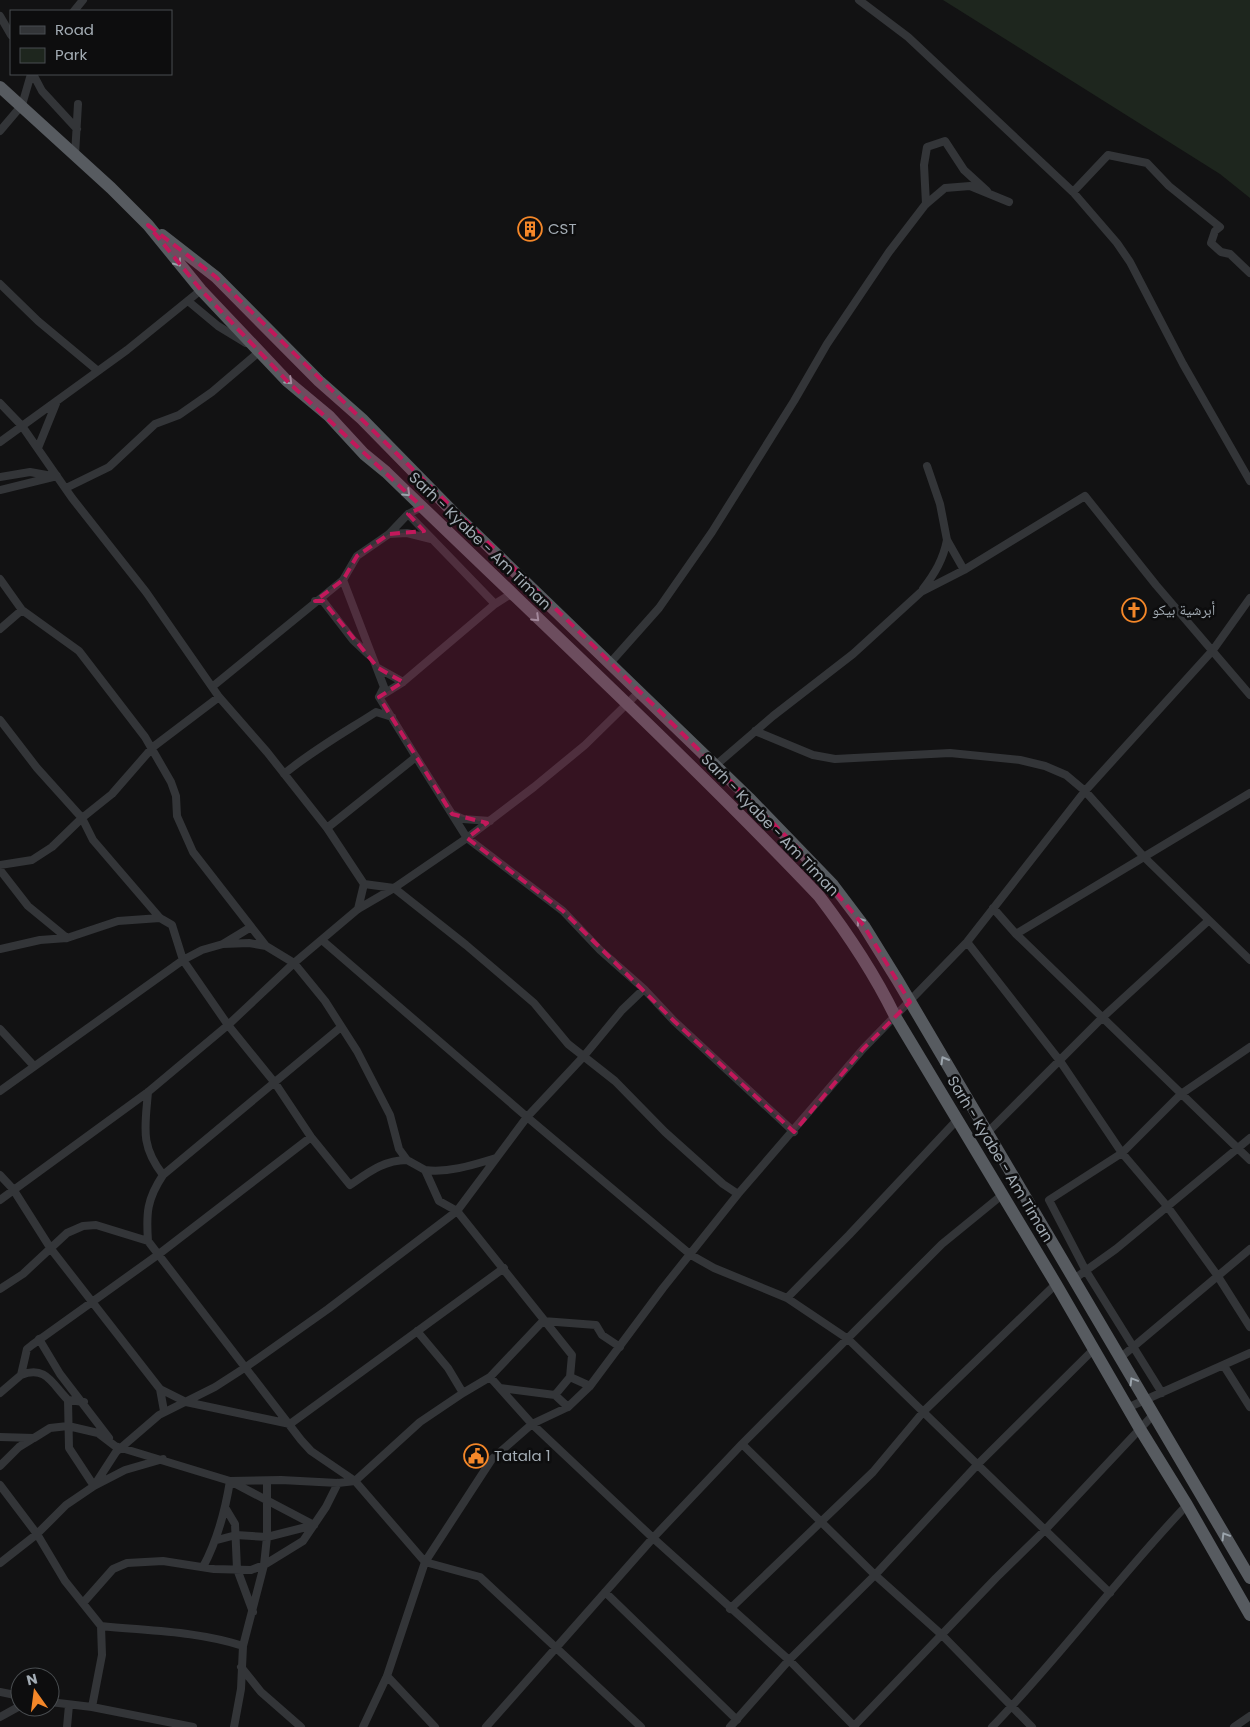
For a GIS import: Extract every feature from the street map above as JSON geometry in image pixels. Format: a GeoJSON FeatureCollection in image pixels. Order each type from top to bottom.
{"type":"FeatureCollection","features":[{"type":"Feature","properties":{"kind":"highway","name":"Sarh - Kyabe - Am Timan"},"geometry":{"type":"LineString","coordinates":[[0,87],[22,105],[148,225],[216,277],[319,381],[362,419],[464,522],[611,662],[833,885],[864,926],[910,1002],[1250,1578]]}},
{"type":"Feature","properties":{"kind":"highway","name":"Sarh - Kyabe - Am Timan"},"geometry":{"type":"LineString","coordinates":[[148,225],[201,290],[287,381],[329,416],[364,454],[627,704],[736,810],[819,896],[849,936],[883,990],[895,1016],[1056,1284],[1127,1408],[1187,1505],[1250,1615]]}},
{"type":"Feature","properties":{"kind":"street"},"geometry":{"type":"LineString","coordinates":[[75,10],[83,0]]}},
{"type":"Feature","properties":{"kind":"street"},"geometry":{"type":"LineString","coordinates":[[860,0],[908,37],[1073,192],[1118,243],[1130,262],[1183,364],[1250,481]]}},
{"type":"Feature","properties":{"kind":"street"},"geometry":{"type":"LineString","coordinates":[[0,16],[10,33]]}},
{"type":"Feature","properties":{"kind":"street"},"geometry":{"type":"LineString","coordinates":[[0,131],[22,105],[32,75]]}},
{"type":"Feature","properties":{"kind":"street"},"geometry":{"type":"LineString","coordinates":[[33,75],[42,91],[77,129]]}},
{"type":"Feature","properties":{"kind":"street"},"geometry":{"type":"LineString","coordinates":[[75,155],[78,104]]}},
{"type":"Feature","properties":{"kind":"street"},"geometry":{"type":"LineString","coordinates":[[926,204],[924,165],[927,147],[945,141],[964,170],[990,195]]}},
{"type":"Feature","properties":{"kind":"street"},"geometry":{"type":"LineString","coordinates":[[1073,192],[1108,155],[1147,163],[1169,186],[1220,227],[1215,230],[1211,243],[1220,252],[1230,254],[1250,273]]}},
{"type":"Feature","properties":{"kind":"street"},"geometry":{"type":"LineString","coordinates":[[611,662],[659,608],[712,532],[794,401],[827,344],[889,252],[926,204],[945,188],[970,186],[1009,202]]}},
{"type":"Feature","properties":{"kind":"street"},"geometry":{"type":"LineString","coordinates":[[0,284],[38,321],[98,371]]}},
{"type":"Feature","properties":{"kind":"street"},"geometry":{"type":"LineString","coordinates":[[0,442],[98,371],[201,290]]}},
{"type":"Feature","properties":{"kind":"street"},"geometry":{"type":"LineString","coordinates":[[66,488],[109,467],[155,424],[179,415],[212,392],[260,351],[218,326],[188,301]]}},
{"type":"Feature","properties":{"kind":"street"},"geometry":{"type":"LineString","coordinates":[[38,448],[57,401]]}},
{"type":"Feature","properties":{"kind":"street"},"geometry":{"type":"LineString","coordinates":[[0,403],[22,426],[66,488],[146,592],[219,697],[327,828],[364,884],[358,909]]}},
{"type":"Feature","properties":{"kind":"street"},"geometry":{"type":"LineString","coordinates":[[927,466],[940,504],[947,540],[964,570]]}},
{"type":"Feature","properties":{"kind":"street"},"geometry":{"type":"LineString","coordinates":[[0,477],[30,472],[58,476]]}},
{"type":"Feature","properties":{"kind":"street"},"geometry":{"type":"LineString","coordinates":[[0,490],[58,476]]}},
{"type":"Feature","properties":{"kind":"street"},"geometry":{"type":"LineString","coordinates":[[921,592],[964,570],[1085,496],[1156,585],[1250,695]]}},
{"type":"Feature","properties":{"kind":"street"},"geometry":{"type":"LineString","coordinates":[[212,687],[343,580],[357,556],[389,534],[408,514],[422,508]]}},
{"type":"Feature","properties":{"kind":"street"},"geometry":{"type":"LineString","coordinates":[[408,514],[495,604]]}},
{"type":"Feature","properties":{"kind":"street"},"geometry":{"type":"LineString","coordinates":[[389,534],[407,532],[433,540]]}},
{"type":"Feature","properties":{"kind":"street"},"geometry":{"type":"LineString","coordinates":[[716,766],[755,731],[853,654],[921,592],[943,558],[947,540]]}},
{"type":"Feature","properties":{"kind":"street"},"geometry":{"type":"LineString","coordinates":[[0,579],[22,610],[79,652],[153,748],[171,782],[176,796],[177,816],[193,852],[266,946],[294,963],[325,1001],[390,1114],[399,1150],[407,1160],[425,1170],[439,1172],[466,1168],[496,1158]]}},
{"type":"Feature","properties":{"kind":"street"},"geometry":{"type":"LineString","coordinates":[[343,580],[384,687],[379,697]]}},
{"type":"Feature","properties":{"kind":"street"},"geometry":{"type":"LineString","coordinates":[[379,697],[402,682],[495,604],[511,594]]}},
{"type":"Feature","properties":{"kind":"street"},"geometry":{"type":"LineString","coordinates":[[363,1727],[387,1676],[425,1562],[492,1459],[532,1424],[568,1407],[590,1386],[738,1194],[794,1132],[863,1049],[967,942],[1085,791],[1213,650],[1250,598]]}},
{"type":"Feature","properties":{"kind":"street"},"geometry":{"type":"LineString","coordinates":[[315,601],[323,601],[353,640],[371,656]]}},
{"type":"Feature","properties":{"kind":"street"},"geometry":{"type":"LineString","coordinates":[[0,629],[22,610]]}},
{"type":"Feature","properties":{"kind":"street"},"geometry":{"type":"LineString","coordinates":[[378,668],[402,682]]}},
{"type":"Feature","properties":{"kind":"street"},"geometry":{"type":"LineString","coordinates":[[0,1200],[148,1092],[228,1025],[294,963],[323,941],[358,909],[394,888],[490,821],[585,745],[640,692]]}},
{"type":"Feature","properties":{"kind":"street"},"geometry":{"type":"LineString","coordinates":[[0,864],[32,860],[52,847],[82,818],[112,794],[153,748],[219,697]]}},
{"type":"Feature","properties":{"kind":"street"},"geometry":{"type":"LineString","coordinates":[[379,697],[467,838],[563,911],[600,950],[644,989],[674,1021],[794,1132]]}},
{"type":"Feature","properties":{"kind":"street"},"geometry":{"type":"LineString","coordinates":[[284,774],[312,751],[332,741],[376,712],[392,716]]}},
{"type":"Feature","properties":{"kind":"street"},"geometry":{"type":"LineString","coordinates":[[0,720],[37,768],[82,818],[93,840],[160,918],[172,925],[183,960],[228,1025],[275,1084],[311,1136],[350,1185],[377,1167],[394,1160],[407,1160]]}},
{"type":"Feature","properties":{"kind":"street"},"geometry":{"type":"LineString","coordinates":[[755,731],[813,754],[834,759],[950,753],[1020,760],[1045,766],[1066,775],[1085,791],[1144,857],[1250,960]]}},
{"type":"Feature","properties":{"kind":"street"},"geometry":{"type":"LineString","coordinates":[[327,828],[416,757]]}},
{"type":"Feature","properties":{"kind":"street"},"geometry":{"type":"LineString","coordinates":[[1016,934],[1250,793]]}},
{"type":"Feature","properties":{"kind":"street"},"geometry":{"type":"LineString","coordinates":[[452,814],[462,819],[490,821]]}},
{"type":"Feature","properties":{"kind":"street"},"geometry":{"type":"LineString","coordinates":[[0,870],[28,906],[67,938]]}},
{"type":"Feature","properties":{"kind":"street"},"geometry":{"type":"LineString","coordinates":[[364,884],[394,888],[534,1003],[563,1040],[615,1080],[665,1132],[722,1184],[738,1194]]}},
{"type":"Feature","properties":{"kind":"street"},"geometry":{"type":"LineString","coordinates":[[993,908],[1016,934],[1250,1160]]}},
{"type":"Feature","properties":{"kind":"street"},"geometry":{"type":"LineString","coordinates":[[0,949],[40,940],[67,938],[118,921],[160,918]]}},
{"type":"Feature","properties":{"kind":"street"},"geometry":{"type":"LineString","coordinates":[[987,1133],[1103,1017],[1208,921]]}},
{"type":"Feature","properties":{"kind":"street"},"geometry":{"type":"LineString","coordinates":[[223,944],[251,928]]}},
{"type":"Feature","properties":{"kind":"street"},"geometry":{"type":"LineString","coordinates":[[323,941],[526,1117],[691,1255],[714,1268],[787,1298],[807,1309],[848,1339],[1110,1593]]}},
{"type":"Feature","properties":{"kind":"street"},"geometry":{"type":"LineString","coordinates":[[967,942],[1060,1061],[1122,1153],[1167,1206],[1217,1276],[1250,1327]]}},
{"type":"Feature","properties":{"kind":"street"},"geometry":{"type":"LineString","coordinates":[[0,1091],[183,960],[202,950],[223,944],[249,943],[266,946]]}},
{"type":"Feature","properties":{"kind":"street"},"geometry":{"type":"LineString","coordinates":[[94,1486],[118,1446],[164,1411],[186,1402],[246,1367],[328,1309],[457,1211],[526,1117],[584,1056],[622,1010],[644,989]]}},
{"type":"Feature","properties":{"kind":"street"},"geometry":{"type":"LineString","coordinates":[[148,1241],[148,1208],[151,1192],[162,1175],[214,1130],[275,1084],[341,1027]]}},
{"type":"Feature","properties":{"kind":"street"},"geometry":{"type":"LineString","coordinates":[[0,1029],[34,1066]]}},
{"type":"Feature","properties":{"kind":"street"},"geometry":{"type":"LineString","coordinates":[[1162,1393],[1086,1271],[1050,1200],[1122,1153],[1181,1094],[1250,1047]]}},
{"type":"Feature","properties":{"kind":"street"},"geometry":{"type":"LineString","coordinates":[[148,1092],[146,1143],[150,1158],[162,1175]]}},
{"type":"Feature","properties":{"kind":"street"},"geometry":{"type":"LineString","coordinates":[[787,1298],[957,1120]]}},
{"type":"Feature","properties":{"kind":"street"},"geometry":{"type":"LineString","coordinates":[[21,1375],[27,1349],[39,1339],[159,1254],[311,1136]]}},
{"type":"Feature","properties":{"kind":"street"},"geometry":{"type":"LineString","coordinates":[[1074,1279],[1116,1250],[1250,1138]]}},
{"type":"Feature","properties":{"kind":"street"},"geometry":{"type":"LineString","coordinates":[[394,1160],[399,1150]]}},
{"type":"Feature","properties":{"kind":"street"},"geometry":{"type":"LineString","coordinates":[[425,1170],[439,1201],[457,1211],[572,1355],[570,1377],[555,1395]]}},
{"type":"Feature","properties":{"kind":"street"},"geometry":{"type":"LineString","coordinates":[[0,1175],[13,1190],[51,1248],[160,1389],[186,1402],[290,1424],[504,1268]]}},
{"type":"Feature","properties":{"kind":"street"},"geometry":{"type":"LineString","coordinates":[[486,1727],[653,1538],[742,1444],[942,1244],[1002,1195]]}},
{"type":"Feature","properties":{"kind":"street"},"geometry":{"type":"LineString","coordinates":[[0,1289],[23,1274],[67,1233],[83,1226],[96,1225],[148,1241],[311,1451],[355,1480],[425,1562],[480,1577],[556,1647],[637,1726]]}},
{"type":"Feature","properties":{"kind":"street"},"geometry":{"type":"LineString","coordinates":[[1053,1242],[1067,1234]]}},
{"type":"Feature","properties":{"kind":"street"},"geometry":{"type":"LineString","coordinates":[[1120,1358],[1250,1249]]}},
{"type":"Feature","properties":{"kind":"street"},"geometry":{"type":"LineString","coordinates":[[730,1609],[873,1472],[924,1411],[1056,1284]]}},
{"type":"Feature","properties":{"kind":"street"},"geometry":{"type":"LineString","coordinates":[[543,1321],[596,1325],[602,1335],[620,1347]]}},
{"type":"Feature","properties":{"kind":"street"},"geometry":{"type":"LineString","coordinates":[[230,1481],[338,1483],[355,1480],[420,1422],[490,1377],[543,1321]]}},
{"type":"Feature","properties":{"kind":"street"},"geometry":{"type":"LineString","coordinates":[[417,1331],[448,1368],[463,1393]]}},
{"type":"Feature","properties":{"kind":"street"},"geometry":{"type":"LineString","coordinates":[[39,1339],[60,1374],[118,1446]]}},
{"type":"Feature","properties":{"kind":"street"},"geometry":{"type":"LineString","coordinates":[[730,1727],[789,1660],[875,1575],[978,1464],[1093,1350]]}},
{"type":"Feature","properties":{"kind":"street"},"geometry":{"type":"LineString","coordinates":[[1127,1408],[1250,1353]]}},
{"type":"Feature","properties":{"kind":"street"},"geometry":{"type":"LineString","coordinates":[[1224,1366],[1250,1408]]}},
{"type":"Feature","properties":{"kind":"street"},"geometry":{"type":"LineString","coordinates":[[0,1393],[21,1375],[32,1370],[45,1374],[60,1374]]}},
{"type":"Feature","properties":{"kind":"street"},"geometry":{"type":"LineString","coordinates":[[45,1374],[68,1400],[84,1402]]}},
{"type":"Feature","properties":{"kind":"street"},"geometry":{"type":"LineString","coordinates":[[60,1374],[61,1393]]}},
{"type":"Feature","properties":{"kind":"street"},"geometry":{"type":"LineString","coordinates":[[490,1377],[532,1424],[730,1609],[789,1660],[855,1727],[1153,1415]]}},
{"type":"Feature","properties":{"kind":"street"},"geometry":{"type":"LineString","coordinates":[[570,1377],[590,1386]]}},
{"type":"Feature","properties":{"kind":"street"},"geometry":{"type":"LineString","coordinates":[[500,1388],[555,1395],[568,1407]]}},
{"type":"Feature","properties":{"kind":"street"},"geometry":{"type":"LineString","coordinates":[[160,1389],[164,1411]]}},
{"type":"Feature","properties":{"kind":"street"},"geometry":{"type":"LineString","coordinates":[[68,1400],[69,1448],[94,1486]]}},
{"type":"Feature","properties":{"kind":"street"},"geometry":{"type":"LineString","coordinates":[[0,1466],[19,1447],[50,1428],[68,1426],[98,1433],[118,1446],[230,1481],[266,1498],[314,1525]]}},
{"type":"Feature","properties":{"kind":"street"},"geometry":{"type":"LineString","coordinates":[[0,1437],[34,1438]]}},
{"type":"Feature","properties":{"kind":"street"},"geometry":{"type":"LineString","coordinates":[[742,1444],[875,1575],[942,1635],[1032,1727]]}},
{"type":"Feature","properties":{"kind":"street"},"geometry":{"type":"LineString","coordinates":[[0,1563],[38,1534],[66,1505],[94,1486],[125,1470],[163,1459]]}},
{"type":"Feature","properties":{"kind":"street"},"geometry":{"type":"LineString","coordinates":[[203,1567],[217,1540],[226,1510],[230,1481]]}},
{"type":"Feature","properties":{"kind":"street"},"geometry":{"type":"LineString","coordinates":[[234,1727],[241,1689],[243,1646],[264,1565],[267,1537],[267,1481]]}},
{"type":"Feature","properties":{"kind":"street"},"geometry":{"type":"LineString","coordinates":[[83,1603],[113,1569],[127,1563],[163,1561],[203,1567],[251,1570],[264,1565],[303,1541],[338,1483]]}},
{"type":"Feature","properties":{"kind":"street"},"geometry":{"type":"LineString","coordinates":[[0,1485],[38,1534],[65,1581],[101,1626],[102,1656],[92,1707]]}},
{"type":"Feature","properties":{"kind":"street"},"geometry":{"type":"LineString","coordinates":[[992,1727],[1110,1593],[1150,1544],[1187,1505]]}},
{"type":"Feature","properties":{"kind":"street"},"geometry":{"type":"LineString","coordinates":[[226,1510],[235,1524],[237,1569],[253,1612]]}},
{"type":"Feature","properties":{"kind":"street"},"geometry":{"type":"LineString","coordinates":[[217,1540],[236,1535],[267,1537],[314,1525]]}},
{"type":"Feature","properties":{"kind":"street"},"geometry":{"type":"LineString","coordinates":[[605,1592],[737,1720]]}},
{"type":"Feature","properties":{"kind":"street"},"geometry":{"type":"LineString","coordinates":[[101,1626],[145,1631],[168,1631],[229,1641],[243,1646]]}},
{"type":"Feature","properties":{"kind":"street"},"geometry":{"type":"LineString","coordinates":[[242,1667],[261,1692],[301,1727]]}},
{"type":"Feature","properties":{"kind":"street"},"geometry":{"type":"LineString","coordinates":[[387,1676],[435,1727]]}},
{"type":"Feature","properties":{"kind":"street"},"geometry":{"type":"LineString","coordinates":[[60,1704],[92,1707],[193,1727]]}},
{"type":"Feature","properties":{"kind":"street"},"geometry":{"type":"LineString","coordinates":[[67,1727],[69,1705]]}},
{"type":"Feature","properties":{"kind":"street"},"geometry":{"type":"LineString","coordinates":[[1234,1727],[1250,1716]]}},
{"type":"Feature","properties":{"kind":"highlighted area"},"geometry":{"type":"Polygon","coordinates":[[[148,225],[216,277],[605,657],[804,854],[864,926],[910,1002],[863,1049],[794,1132],[674,1021],[563,911],[467,838],[487,823],[452,814],[379,697],[403,682],[378,668],[323,601],[315,601],[343,580],[357,556],[389,534],[424,531],[408,514],[422,507],[287,381],[201,290],[148,225]]]}},
{"type":"Feature","properties":{"kind":"green space"},"geometry":{"type":"Polygon","coordinates":[[[943,0],[1250,0],[1250,198],[1220,174],[943,0]]]}},
{"type":"Feature","properties":{"kind":"place","name":"CST"},"geometry":{"type":"Point","coordinates":[530,229]}},
{"type":"Feature","properties":{"kind":"place","name":"أبرشية بيكو"},"geometry":{"type":"Point","coordinates":[1134,610]}},
{"type":"Feature","properties":{"kind":"place","name":"Tatala 1"},"geometry":{"type":"Point","coordinates":[476,1456]}}]}
